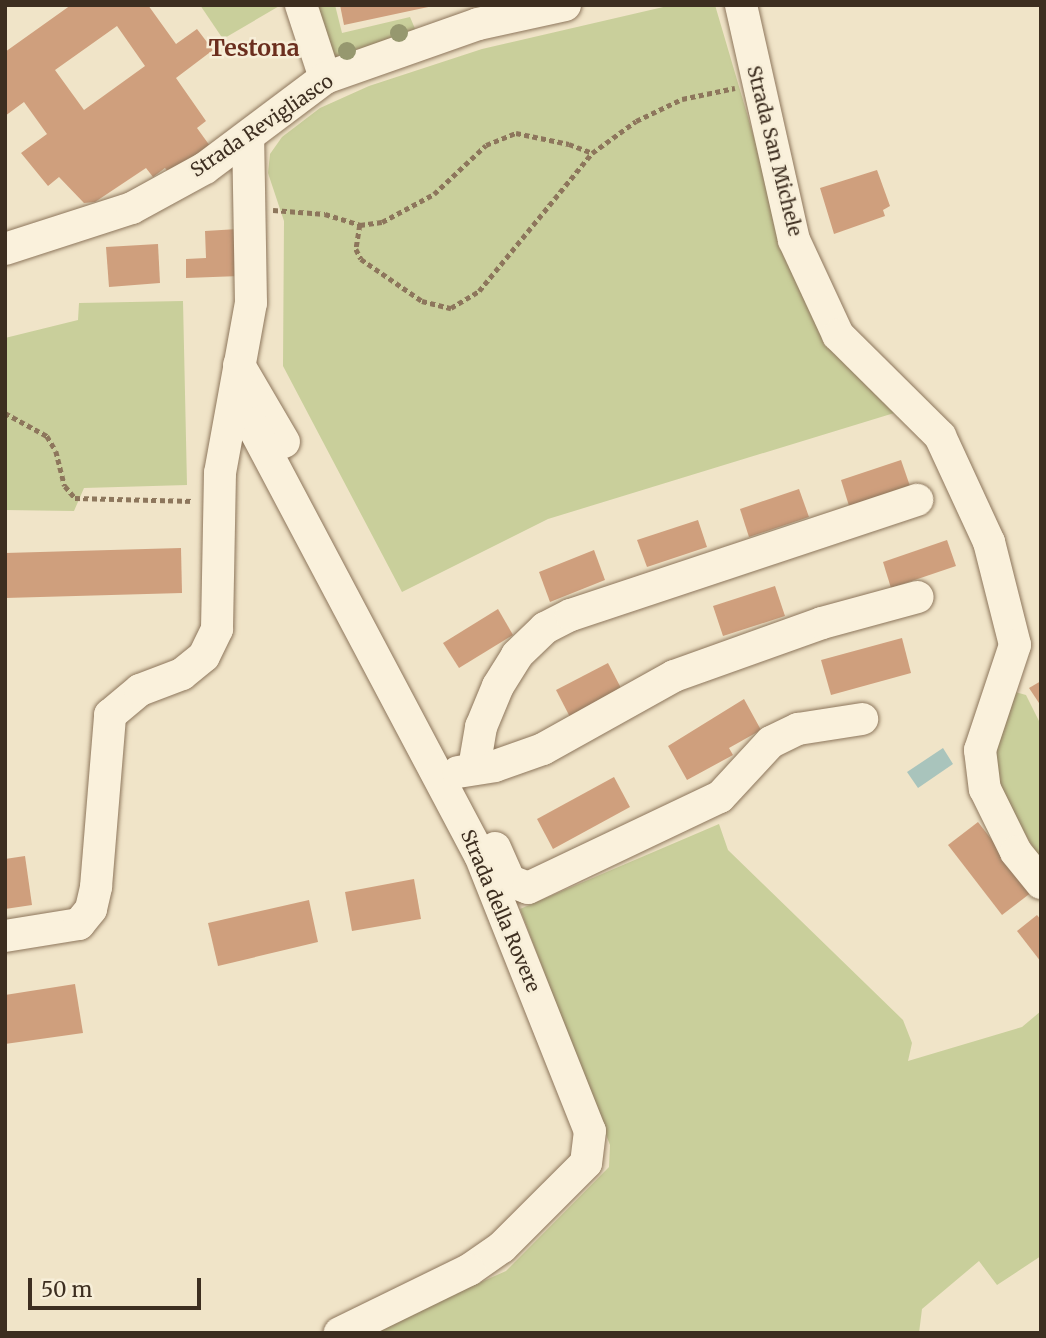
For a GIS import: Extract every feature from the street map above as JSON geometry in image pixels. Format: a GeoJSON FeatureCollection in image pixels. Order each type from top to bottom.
{"type":"FeatureCollection","features":[{"type":"Feature","properties":{"kind":"street"},"geometry":{"type":"LineString","coordinates":[[300,5],[325,78]]}},
{"type":"Feature","properties":{"kind":"street","name":"Strada Revigliasco"},"geometry":{"type":"LineString","coordinates":[[5,249],[132,208],[248,137],[325,78],[478,24],[565,5]]}},
{"type":"Feature","properties":{"kind":"street","name":"Strada San Michele"},"geometry":{"type":"LineString","coordinates":[[741,5],[794,240],[805,264],[838,335],[940,436],[989,542],[1015,645],[980,750],[985,789],[1016,852],[1041,883]]}},
{"type":"Feature","properties":{"kind":"street"},"geometry":{"type":"LineString","coordinates":[[5,936],[79,925],[90,909],[96,887],[110,715],[140,690],[182,674],[204,656],[217,629],[218,505],[251,303],[253,210],[248,137]]}},
{"type":"Feature","properties":{"kind":"street"},"geometry":{"type":"LineString","coordinates":[[239,365],[254,383],[466,770],[510,880],[527,888],[720,797],[771,742],[799,729],[862,719]]}},
{"type":"Feature","properties":{"kind":"street","name":"Strada della Rovere"},"geometry":{"type":"LineString","coordinates":[[235,403],[251,423],[480,855],[590,1131],[586,1163],[502,1247],[469,1270],[340,1333]]}},
{"type":"Feature","properties":{"kind":"street"},"geometry":{"type":"LineString","coordinates":[[466,770],[498,686],[517,655],[545,628],[571,615],[917,500]]}},
{"type":"Feature","properties":{"kind":"street"},"geometry":{"type":"LineString","coordinates":[[466,770],[543,749],[674,677],[822,623],[918,597]]}},
{"type":"Feature","properties":{"kind":"path"},"geometry":{"type":"LineString","coordinates":[[360,225],[356,249],[361,259],[422,300],[451,308],[479,291],[592,153],[636,121],[682,99],[704,94]]}},
{"type":"Feature","properties":{"kind":"path"},"geometry":{"type":"LineString","coordinates":[[253,210],[325,215],[360,225],[382,222],[434,194],[486,145],[516,133],[569,144],[592,153]]}},
{"type":"Feature","properties":{"kind":"path"},"geometry":{"type":"LineString","coordinates":[[5,413],[47,436],[56,451],[65,486],[75,498],[93,502],[169,499],[218,505]]}},
{"type":"Feature","properties":{"kind":"green space"},"geometry":{"type":"Polygon","coordinates":[[[200,5],[281,5],[223,39],[200,5]]]}},
{"type":"Feature","properties":{"kind":"green space"},"geometry":{"type":"Polygon","coordinates":[[[310,5],[335,5],[342,33],[410,17],[419,38],[333,65],[310,5]]]}},
{"type":"Feature","properties":{"kind":"green space"},"geometry":{"type":"Polygon","coordinates":[[[672,5],[715,5],[785,243],[904,410],[548,519],[402,592],[283,366],[284,221],[268,173],[270,154],[282,137],[320,108],[369,86],[482,49],[672,5]]]}},
{"type":"Feature","properties":{"kind":"green space"},"geometry":{"type":"Polygon","coordinates":[[[183,301],[187,485],[84,488],[74,511],[5,510],[5,338],[78,320],[79,303],[183,301]]]}},
{"type":"Feature","properties":{"kind":"green space"},"geometry":{"type":"Polygon","coordinates":[[[1012,691],[1026,695],[1041,725],[1041,860],[1005,802],[992,759],[1012,691]]]}},
{"type":"Feature","properties":{"kind":"green space"},"geometry":{"type":"Polygon","coordinates":[[[719,824],[728,850],[903,1020],[912,1043],[908,1061],[1022,1027],[1041,1011],[1041,1256],[997,1285],[979,1261],[922,1309],[919,1333],[367,1333],[506,1271],[609,1167],[610,1145],[520,909],[719,824]]]}},
{"type":"Feature","properties":{"kind":"water"},"geometry":{"type":"Polygon","coordinates":[[[943,748],[953,764],[918,788],[907,772],[943,748]]]}},
{"type":"Feature","properties":{"kind":"building"},"geometry":{"type":"Polygon","coordinates":[[[71,5],[148,5],[176,44],[197,29],[213,50],[176,78],[206,121],[197,128],[210,146],[170,174],[165,168],[153,177],[146,168],[95,202],[84,203],[59,177],[48,186],[21,153],[47,134],[24,102],[5,116],[5,52],[71,5]],[[117,26],[55,70],[84,110],[145,66],[117,26]]]}},
{"type":"Feature","properties":{"kind":"building"},"geometry":{"type":"Polygon","coordinates":[[[340,5],[433,5],[433,6],[344,25],[340,5]]]}},
{"type":"Feature","properties":{"kind":"building"},"geometry":{"type":"Polygon","coordinates":[[[877,170],[890,206],[883,210],[885,216],[834,234],[820,188],[877,170]]]}},
{"type":"Feature","properties":{"kind":"building"},"geometry":{"type":"Polygon","coordinates":[[[238,229],[240,276],[186,278],[186,259],[206,258],[205,231],[238,229]]]}},
{"type":"Feature","properties":{"kind":"building"},"geometry":{"type":"Polygon","coordinates":[[[158,244],[160,283],[109,287],[106,247],[158,244]]]}},
{"type":"Feature","properties":{"kind":"building"},"geometry":{"type":"Polygon","coordinates":[[[901,460],[911,489],[850,509],[841,480],[901,460]]]}},
{"type":"Feature","properties":{"kind":"building"},"geometry":{"type":"Polygon","coordinates":[[[799,489],[809,517],[749,537],[740,509],[799,489]]]}},
{"type":"Feature","properties":{"kind":"building"},"geometry":{"type":"Polygon","coordinates":[[[698,520],[707,547],[647,567],[637,540],[698,520]]]}},
{"type":"Feature","properties":{"kind":"building"},"geometry":{"type":"Polygon","coordinates":[[[947,540],[956,566],[891,588],[883,562],[947,540]]]}},
{"type":"Feature","properties":{"kind":"building"},"geometry":{"type":"Polygon","coordinates":[[[181,548],[182,593],[5,598],[5,553],[181,548]]]}},
{"type":"Feature","properties":{"kind":"building"},"geometry":{"type":"Polygon","coordinates":[[[594,550],[605,580],[550,602],[539,572],[594,550]]]}},
{"type":"Feature","properties":{"kind":"building"},"geometry":{"type":"Polygon","coordinates":[[[775,586],[785,616],[723,636],[713,606],[775,586]]]}},
{"type":"Feature","properties":{"kind":"building"},"geometry":{"type":"Polygon","coordinates":[[[498,609],[513,635],[459,668],[443,643],[498,609]]]}},
{"type":"Feature","properties":{"kind":"building"},"geometry":{"type":"Polygon","coordinates":[[[902,638],[911,673],[831,695],[821,660],[902,638]]]}},
{"type":"Feature","properties":{"kind":"building"},"geometry":{"type":"Polygon","coordinates":[[[608,663],[622,690],[570,717],[556,690],[608,663]]]}},
{"type":"Feature","properties":{"kind":"building"},"geometry":{"type":"Polygon","coordinates":[[[1041,681],[1041,706],[1029,688],[1041,681]]]}},
{"type":"Feature","properties":{"kind":"building"},"geometry":{"type":"Polygon","coordinates":[[[744,699],[761,730],[729,748],[733,755],[687,780],[668,746],[744,699]]]}},
{"type":"Feature","properties":{"kind":"building"},"geometry":{"type":"Polygon","coordinates":[[[614,777],[630,807],[553,849],[537,819],[614,777]]]}},
{"type":"Feature","properties":{"kind":"building"},"geometry":{"type":"Polygon","coordinates":[[[978,822],[1032,892],[1002,915],[948,845],[978,822]]]}},
{"type":"Feature","properties":{"kind":"building"},"geometry":{"type":"Polygon","coordinates":[[[25,856],[32,905],[5,909],[5,859],[25,856]]]}},
{"type":"Feature","properties":{"kind":"building"},"geometry":{"type":"Polygon","coordinates":[[[414,879],[421,919],[352,931],[345,892],[414,879]]]}},
{"type":"Feature","properties":{"kind":"building"},"geometry":{"type":"Polygon","coordinates":[[[309,900],[318,942],[218,966],[208,923],[309,900]]]}},
{"type":"Feature","properties":{"kind":"building"},"geometry":{"type":"Polygon","coordinates":[[[1037,915],[1041,920],[1041,962],[1017,931],[1037,915]]]}},
{"type":"Feature","properties":{"kind":"building"},"geometry":{"type":"Polygon","coordinates":[[[75,984],[83,1033],[5,1044],[5,995],[75,984]]]}},
{"type":"Feature","properties":{"kind":"district","name":"Testona"},"geometry":{"type":"Point","coordinates":[254,48]}}]}
